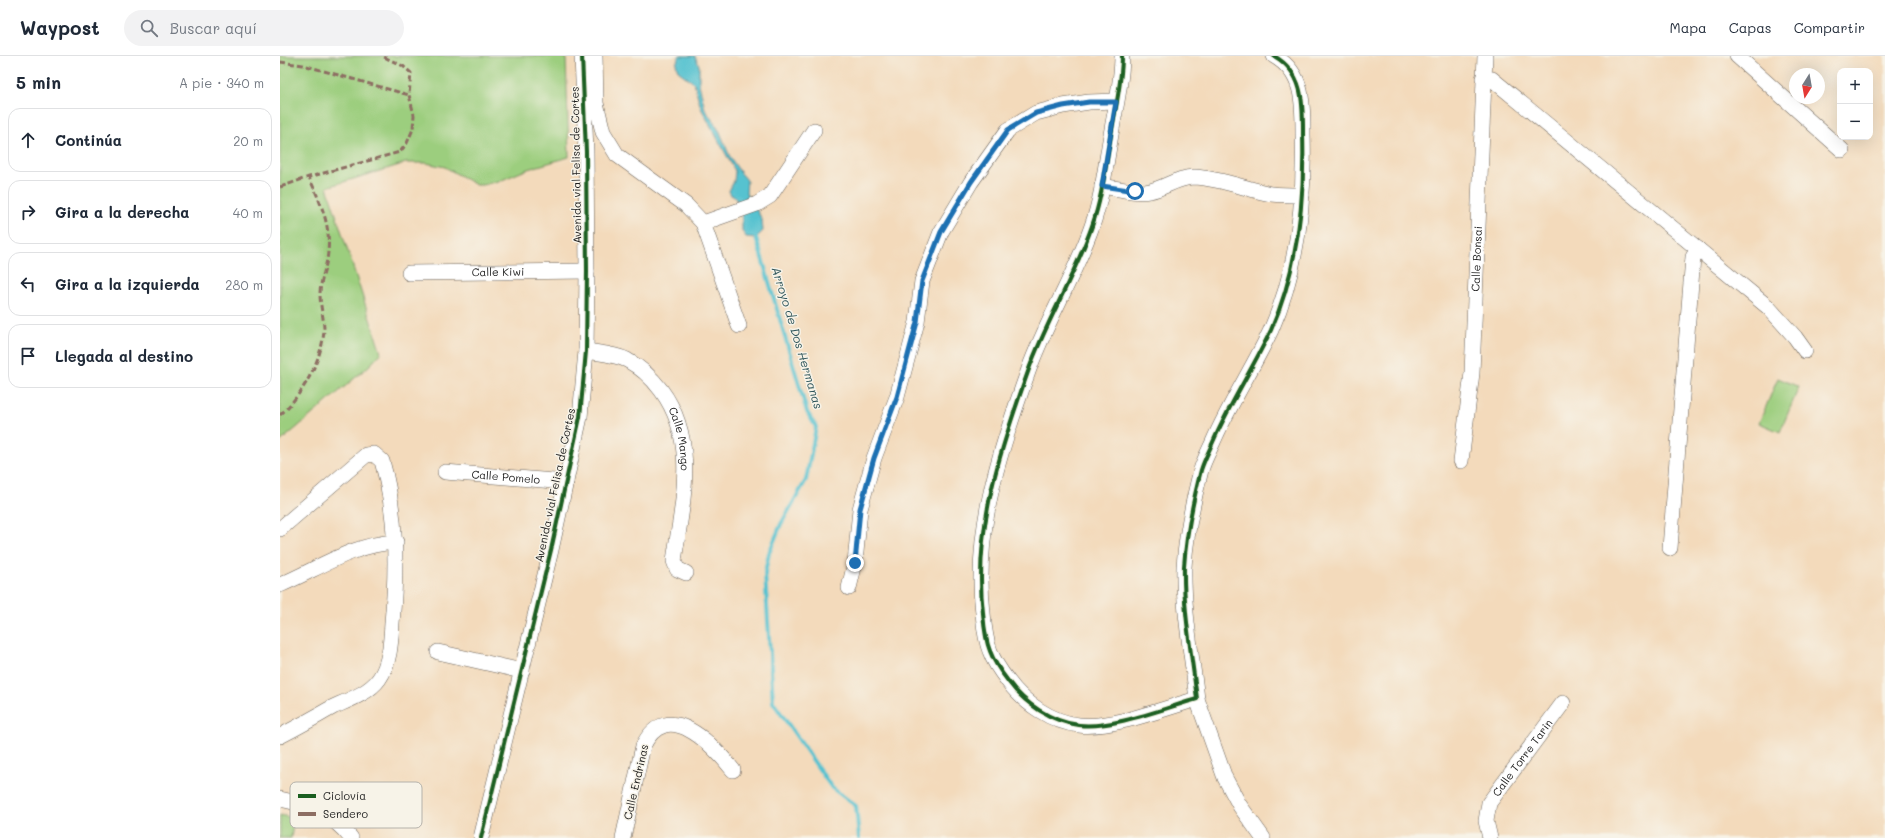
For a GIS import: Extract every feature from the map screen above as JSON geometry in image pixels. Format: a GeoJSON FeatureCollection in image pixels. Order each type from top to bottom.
{"type":"FeatureCollection","features":[{"type":"Feature","properties":{"kind":"street","name":"Avenida vial Felisa de Cortes"},"geometry":{"type":"LineString","coordinates":[[481,838],[522,671],[580,417],[586,351],[587,271],[586,152],[582,56]]}},
{"type":"Feature","properties":{"kind":"street"},"geometry":{"type":"LineString","coordinates":[[595,56],[596,103],[603,132],[617,155],[686,205],[703,223],[739,326]]}},
{"type":"Feature","properties":{"kind":"street"},"geometry":{"type":"LineString","coordinates":[[1122,56],[1120,83],[1102,186],[1093,224],[1030,368],[994,476],[984,526],[980,566],[984,628],[990,651],[999,669],[1016,692],[1037,710],[1058,719],[1079,725],[1103,725],[1197,699]]}},
{"type":"Feature","properties":{"kind":"street"},"geometry":{"type":"LineString","coordinates":[[1263,838],[1240,806],[1225,778],[1197,699],[1185,581],[1186,540],[1202,468],[1230,407],[1271,330],[1282,301],[1292,267],[1297,238],[1302,195],[1304,158],[1300,88],[1292,73],[1283,61],[1274,56]]}},
{"type":"Feature","properties":{"kind":"street","name":"Calle Bonsai"},"geometry":{"type":"LineString","coordinates":[[1461,461],[1472,373],[1485,56]]}},
{"type":"Feature","properties":{"kind":"street"},"geometry":{"type":"LineString","coordinates":[[1737,56],[1842,150]]}},
{"type":"Feature","properties":{"kind":"street"},"geometry":{"type":"LineString","coordinates":[[1483,78],[1492,79],[1768,308],[1795,337],[1805,351]]}},
{"type":"Feature","properties":{"kind":"street"},"geometry":{"type":"LineString","coordinates":[[849,588],[855,563],[860,509],[874,458],[897,397],[917,322],[922,281],[941,232],[971,182],[1008,130],[1036,113],[1063,106],[1089,102],[1116,102]]}},
{"type":"Feature","properties":{"kind":"street"},"geometry":{"type":"LineString","coordinates":[[703,223],[756,204],[770,196],[814,130]]}},
{"type":"Feature","properties":{"kind":"street"},"geometry":{"type":"LineString","coordinates":[[1102,186],[1135,191],[1148,191],[1162,188],[1178,180],[1191,177],[1205,177],[1272,194],[1302,195]]}},
{"type":"Feature","properties":{"kind":"street"},"geometry":{"type":"LineString","coordinates":[[1670,548],[1693,257],[1698,249]]}},
{"type":"Feature","properties":{"kind":"street","name":"Calle Kiwi"},"geometry":{"type":"LineString","coordinates":[[409,273],[587,271]]}},
{"type":"Feature","properties":{"kind":"street","name":"Calle Mango"},"geometry":{"type":"LineString","coordinates":[[586,351],[626,360],[640,368],[654,381],[676,414],[682,435],[686,459],[674,561],[677,569],[686,573]]}},
{"type":"Feature","properties":{"kind":"street"},"geometry":{"type":"LineString","coordinates":[[280,529],[363,458],[374,454],[382,461],[387,478],[396,542],[396,585],[392,629],[385,667],[379,679],[358,695],[280,736]]}},
{"type":"Feature","properties":{"kind":"street","name":"Calle Pomelo"},"geometry":{"type":"LineString","coordinates":[[445,472],[566,482]]}},
{"type":"Feature","properties":{"kind":"street"},"geometry":{"type":"LineString","coordinates":[[280,585],[343,555],[370,545],[396,542]]}},
{"type":"Feature","properties":{"kind":"street"},"geometry":{"type":"LineString","coordinates":[[438,652],[522,671]]}},
{"type":"Feature","properties":{"kind":"street","name":"Calle Torre Tarin"},"geometry":{"type":"LineString","coordinates":[[1490,838],[1486,821],[1489,804],[1563,703]]}},
{"type":"Feature","properties":{"kind":"street","name":"Calle Endrinas"},"geometry":{"type":"LineString","coordinates":[[623,838],[643,746],[651,733],[656,729],[668,725],[680,726],[692,731],[720,754],[733,770]]}},
{"type":"Feature","properties":{"kind":"street"},"geometry":{"type":"LineString","coordinates":[[280,799],[290,801]]}},
{"type":"Feature","properties":{"kind":"street"},"geometry":{"type":"LineString","coordinates":[[344,828],[352,838]]}},
{"type":"Feature","properties":{"kind":"green space"},"geometry":{"type":"Polygon","coordinates":[[[280,56],[566,56],[569,157],[528,169],[502,180],[483,185],[476,185],[445,167],[426,163],[406,163],[327,187],[381,353],[370,365],[280,442],[280,56]]]}},
{"type":"Feature","properties":{"kind":"green space"},"geometry":{"type":"Polygon","coordinates":[[[1778,378],[1799,387],[1780,432],[1759,423],[1778,378]]]}},
{"type":"Feature","properties":{"kind":"green space"},"geometry":{"type":"Polygon","coordinates":[[[280,815],[290,817],[290,828],[292,828],[291,838],[280,838],[280,815]]]}},
{"type":"Feature","properties":{"kind":"water"},"geometry":{"type":"Polygon","coordinates":[[[679,56],[695,56],[699,65],[699,84],[705,109],[720,132],[730,157],[747,180],[746,193],[762,219],[763,231],[756,238],[746,237],[742,231],[742,216],[735,197],[731,195],[729,191],[734,181],[735,171],[701,108],[694,83],[678,71],[676,64],[679,56]]]}},
{"type":"Feature","properties":{"kind":"waterway","name":"Arroyo de Dos Hermanas"},"geometry":{"type":"LineString","coordinates":[[755,234],[807,412],[816,427],[806,480],[781,524],[769,553],[765,573],[773,702],[832,788],[856,806],[859,838]]}},
{"type":"Feature","properties":{"kind":"marked path"},"geometry":{"type":"LineString","coordinates":[[280,187],[309,177],[400,152],[407,143],[413,129],[414,115],[409,95],[411,73],[403,66],[382,56]]}},
{"type":"Feature","properties":{"kind":"marked path"},"geometry":{"type":"LineString","coordinates":[[280,62],[303,65],[409,95]]}},
{"type":"Feature","properties":{"kind":"marked path"},"geometry":{"type":"LineString","coordinates":[[280,415],[296,398],[310,377],[319,354],[324,330],[320,294],[327,257],[328,232],[324,213],[309,177]]}},
{"type":"Feature","properties":{"kind":"cycle path"},"geometry":{"type":"LineString","coordinates":[[481,838],[551,550],[580,417],[586,351],[587,271],[586,152],[582,56]]}},
{"type":"Feature","properties":{"kind":"cycle path"},"geometry":{"type":"LineString","coordinates":[[1122,56],[1121,75],[1104,178],[1096,214],[1078,262],[1036,351],[1019,398],[992,489],[982,550],[981,582],[984,627],[988,646],[996,663],[1014,689],[1030,704],[1048,716],[1079,725],[1107,724],[1122,721],[1197,699],[1186,616],[1184,583],[1185,555],[1193,506],[1205,459],[1227,413],[1271,330],[1280,307],[1294,259],[1301,209],[1303,184],[1302,100],[1300,90],[1291,71],[1284,63],[1274,56]]}},
{"type":"Feature","properties":{"kind":"route"},"geometry":{"type":"LineString","coordinates":[[855,563],[860,509],[874,458],[897,397],[917,322],[922,281],[941,232],[971,182],[1008,130],[1036,113],[1063,106],[1089,102],[1116,102],[1102,186],[1135,191]]}}]}
